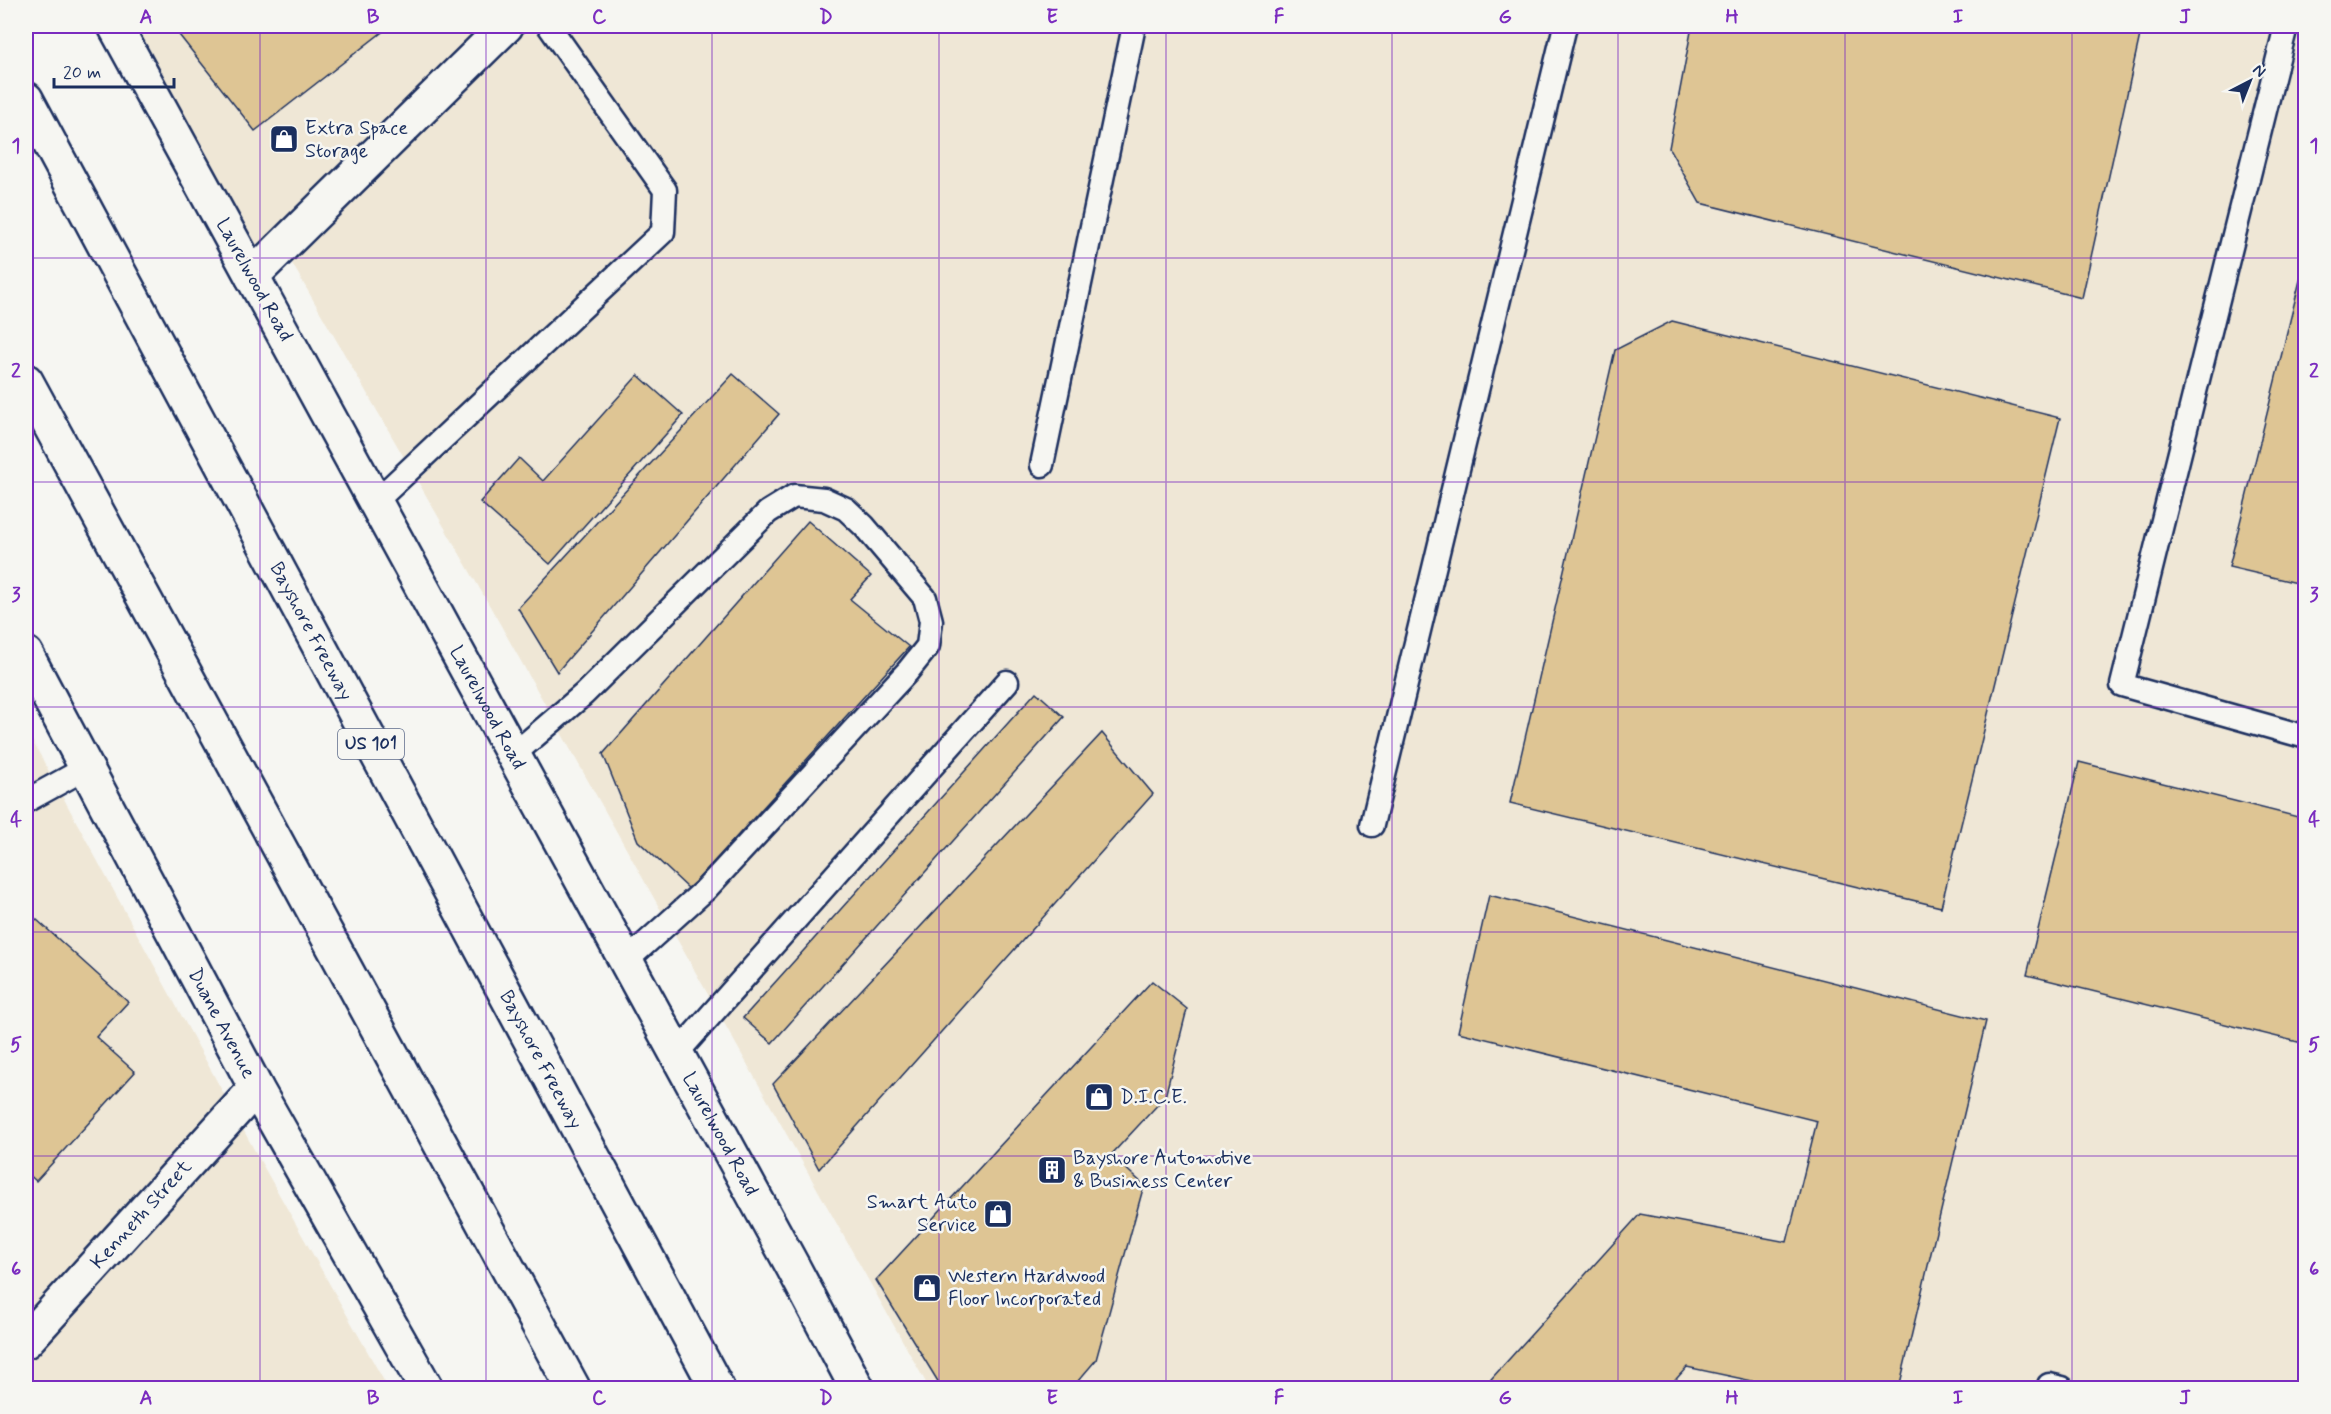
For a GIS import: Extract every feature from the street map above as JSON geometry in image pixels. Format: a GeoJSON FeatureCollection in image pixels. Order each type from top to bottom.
{"type":"FeatureCollection","features":[{"type":"Feature","properties":{"kind":"main road","name":"Laurelwood Road"},"geometry":{"type":"LineString","coordinates":[[115,26],[677,1053],[857,1389]]}},
{"type":"Feature","properties":{"kind":"main road"},"geometry":{"type":"LineString","coordinates":[[252,276],[506,26]]}},
{"type":"Feature","properties":{"kind":"main road","name":"Bayshore Freeway"},"geometry":{"type":"LineString","coordinates":[[26,99],[717,1389]]}},
{"type":"Feature","properties":{"kind":"main road"},"geometry":{"type":"LineString","coordinates":[[26,381],[573,1389]]}},
{"type":"Feature","properties":{"kind":"main road","name":"Duane Avenue"},"geometry":{"type":"LineString","coordinates":[[26,654],[256,1088],[426,1389]]}},
{"type":"Feature","properties":{"kind":"main road","name":"Kenneth Street"},"geometry":{"type":"LineString","coordinates":[[26,1341],[256,1088]]}},
{"type":"Feature","properties":{"kind":"lane"},"geometry":{"type":"LineString","coordinates":[[375,502],[663,232],[665,190],[549,26]]}},
{"type":"Feature","properties":{"kind":"lane"},"geometry":{"type":"LineString","coordinates":[[1042,465],[1134,26]]}},
{"type":"Feature","properties":{"kind":"lane"},"geometry":{"type":"LineString","coordinates":[[1372,825],[1565,26]]}},
{"type":"Feature","properties":{"kind":"lane"},"geometry":{"type":"LineString","coordinates":[[2286,26],[2122,686],[2306,737]]}},
{"type":"Feature","properties":{"kind":"lane"},"geometry":{"type":"LineString","coordinates":[[513,755],[584,694],[768,512],[794,496],[824,499],[846,509],[864,526],[926,598],[931,621],[928,646],[908,671],[706,889],[626,961]]}},
{"type":"Feature","properties":{"kind":"lane"},"geometry":{"type":"LineString","coordinates":[[677,1053],[1007,681]]}},
{"type":"Feature","properties":{"kind":"lane"},"geometry":{"type":"LineString","coordinates":[[26,801],[86,768]]}},
{"type":"Feature","properties":{"kind":"shaded area"},"geometry":{"type":"Polygon","coordinates":[[[115,26],[2305,26],[2305,1388],[929,1388],[495,615],[282,246],[252,276],[115,26]]]}},
{"type":"Feature","properties":{"kind":"shaded area"},"geometry":{"type":"Polygon","coordinates":[[[26,729],[257,1155],[388,1388],[26,1388],[26,729]]]}},
{"type":"Feature","properties":{"kind":"building"},"geometry":{"type":"Polygon","coordinates":[[[172,26],[390,26],[255,131],[172,26]]]}},
{"type":"Feature","properties":{"kind":"building"},"geometry":{"type":"Polygon","coordinates":[[[1692,26],[2142,26],[2082,298],[1700,203],[1669,148],[1692,26]]]}},
{"type":"Feature","properties":{"kind":"building"},"geometry":{"type":"Polygon","coordinates":[[[2306,256],[2306,585],[2229,567],[2306,256]]]}},
{"type":"Feature","properties":{"kind":"building"},"geometry":{"type":"Polygon","coordinates":[[[1672,321],[2060,418],[1941,907],[1510,803],[1615,350],[1672,321]]]}},
{"type":"Feature","properties":{"kind":"building"},"geometry":{"type":"Polygon","coordinates":[[[733,374],[779,414],[557,672],[518,608],[733,374]]]}},
{"type":"Feature","properties":{"kind":"building"},"geometry":{"type":"Polygon","coordinates":[[[638,375],[683,415],[550,564],[480,502],[519,458],[543,481],[638,375]]]}},
{"type":"Feature","properties":{"kind":"building"},"geometry":{"type":"Polygon","coordinates":[[[808,521],[871,576],[850,599],[909,647],[689,889],[638,841],[603,754],[808,521]]]}},
{"type":"Feature","properties":{"kind":"building"},"geometry":{"type":"Polygon","coordinates":[[[1036,692],[1064,717],[772,1043],[743,1018],[1036,692]]]}},
{"type":"Feature","properties":{"kind":"building"},"geometry":{"type":"Polygon","coordinates":[[[1102,733],[1153,794],[819,1169],[773,1084],[1102,733]]]}},
{"type":"Feature","properties":{"kind":"building"},"geometry":{"type":"Polygon","coordinates":[[[2079,762],[2306,819],[2306,1044],[2027,975],[2079,762]]]}},
{"type":"Feature","properties":{"kind":"building"},"geometry":{"type":"Polygon","coordinates":[[[1489,895],[1986,1021],[1899,1388],[1785,1388],[1687,1367],[1668,1388],[1483,1388],[1640,1214],[1787,1242],[1817,1121],[1458,1032],[1489,895]]]}},
{"type":"Feature","properties":{"kind":"building"},"geometry":{"type":"Polygon","coordinates":[[[26,910],[128,1002],[96,1037],[135,1072],[36,1181],[26,1172],[26,910]]]}},
{"type":"Feature","properties":{"kind":"building","name":"Bayshore Automotive & Business Center"},"geometry":{"type":"Polygon","coordinates":[[[1152,981],[1187,1009],[1165,1097],[1111,1155],[1144,1185],[1096,1360],[1072,1388],[942,1388],[876,1280],[1152,981]]]}},
{"type":"Feature","properties":{"kind":"place","name":"Extra Space Storage"},"geometry":{"type":"Point","coordinates":[284,139]}},
{"type":"Feature","properties":{"kind":"place","name":"D.I.C.E."},"geometry":{"type":"Point","coordinates":[1099,1097]}},
{"type":"Feature","properties":{"kind":"place","name":"Bayshore Automotive & Business Center"},"geometry":{"type":"Point","coordinates":[1052,1170]}},
{"type":"Feature","properties":{"kind":"place","name":"Smart Auto Service"},"geometry":{"type":"Point","coordinates":[998,1214]}},
{"type":"Feature","properties":{"kind":"place","name":"Western Hardwood Floor Incorporated"},"geometry":{"type":"Point","coordinates":[927,1288]}}]}
